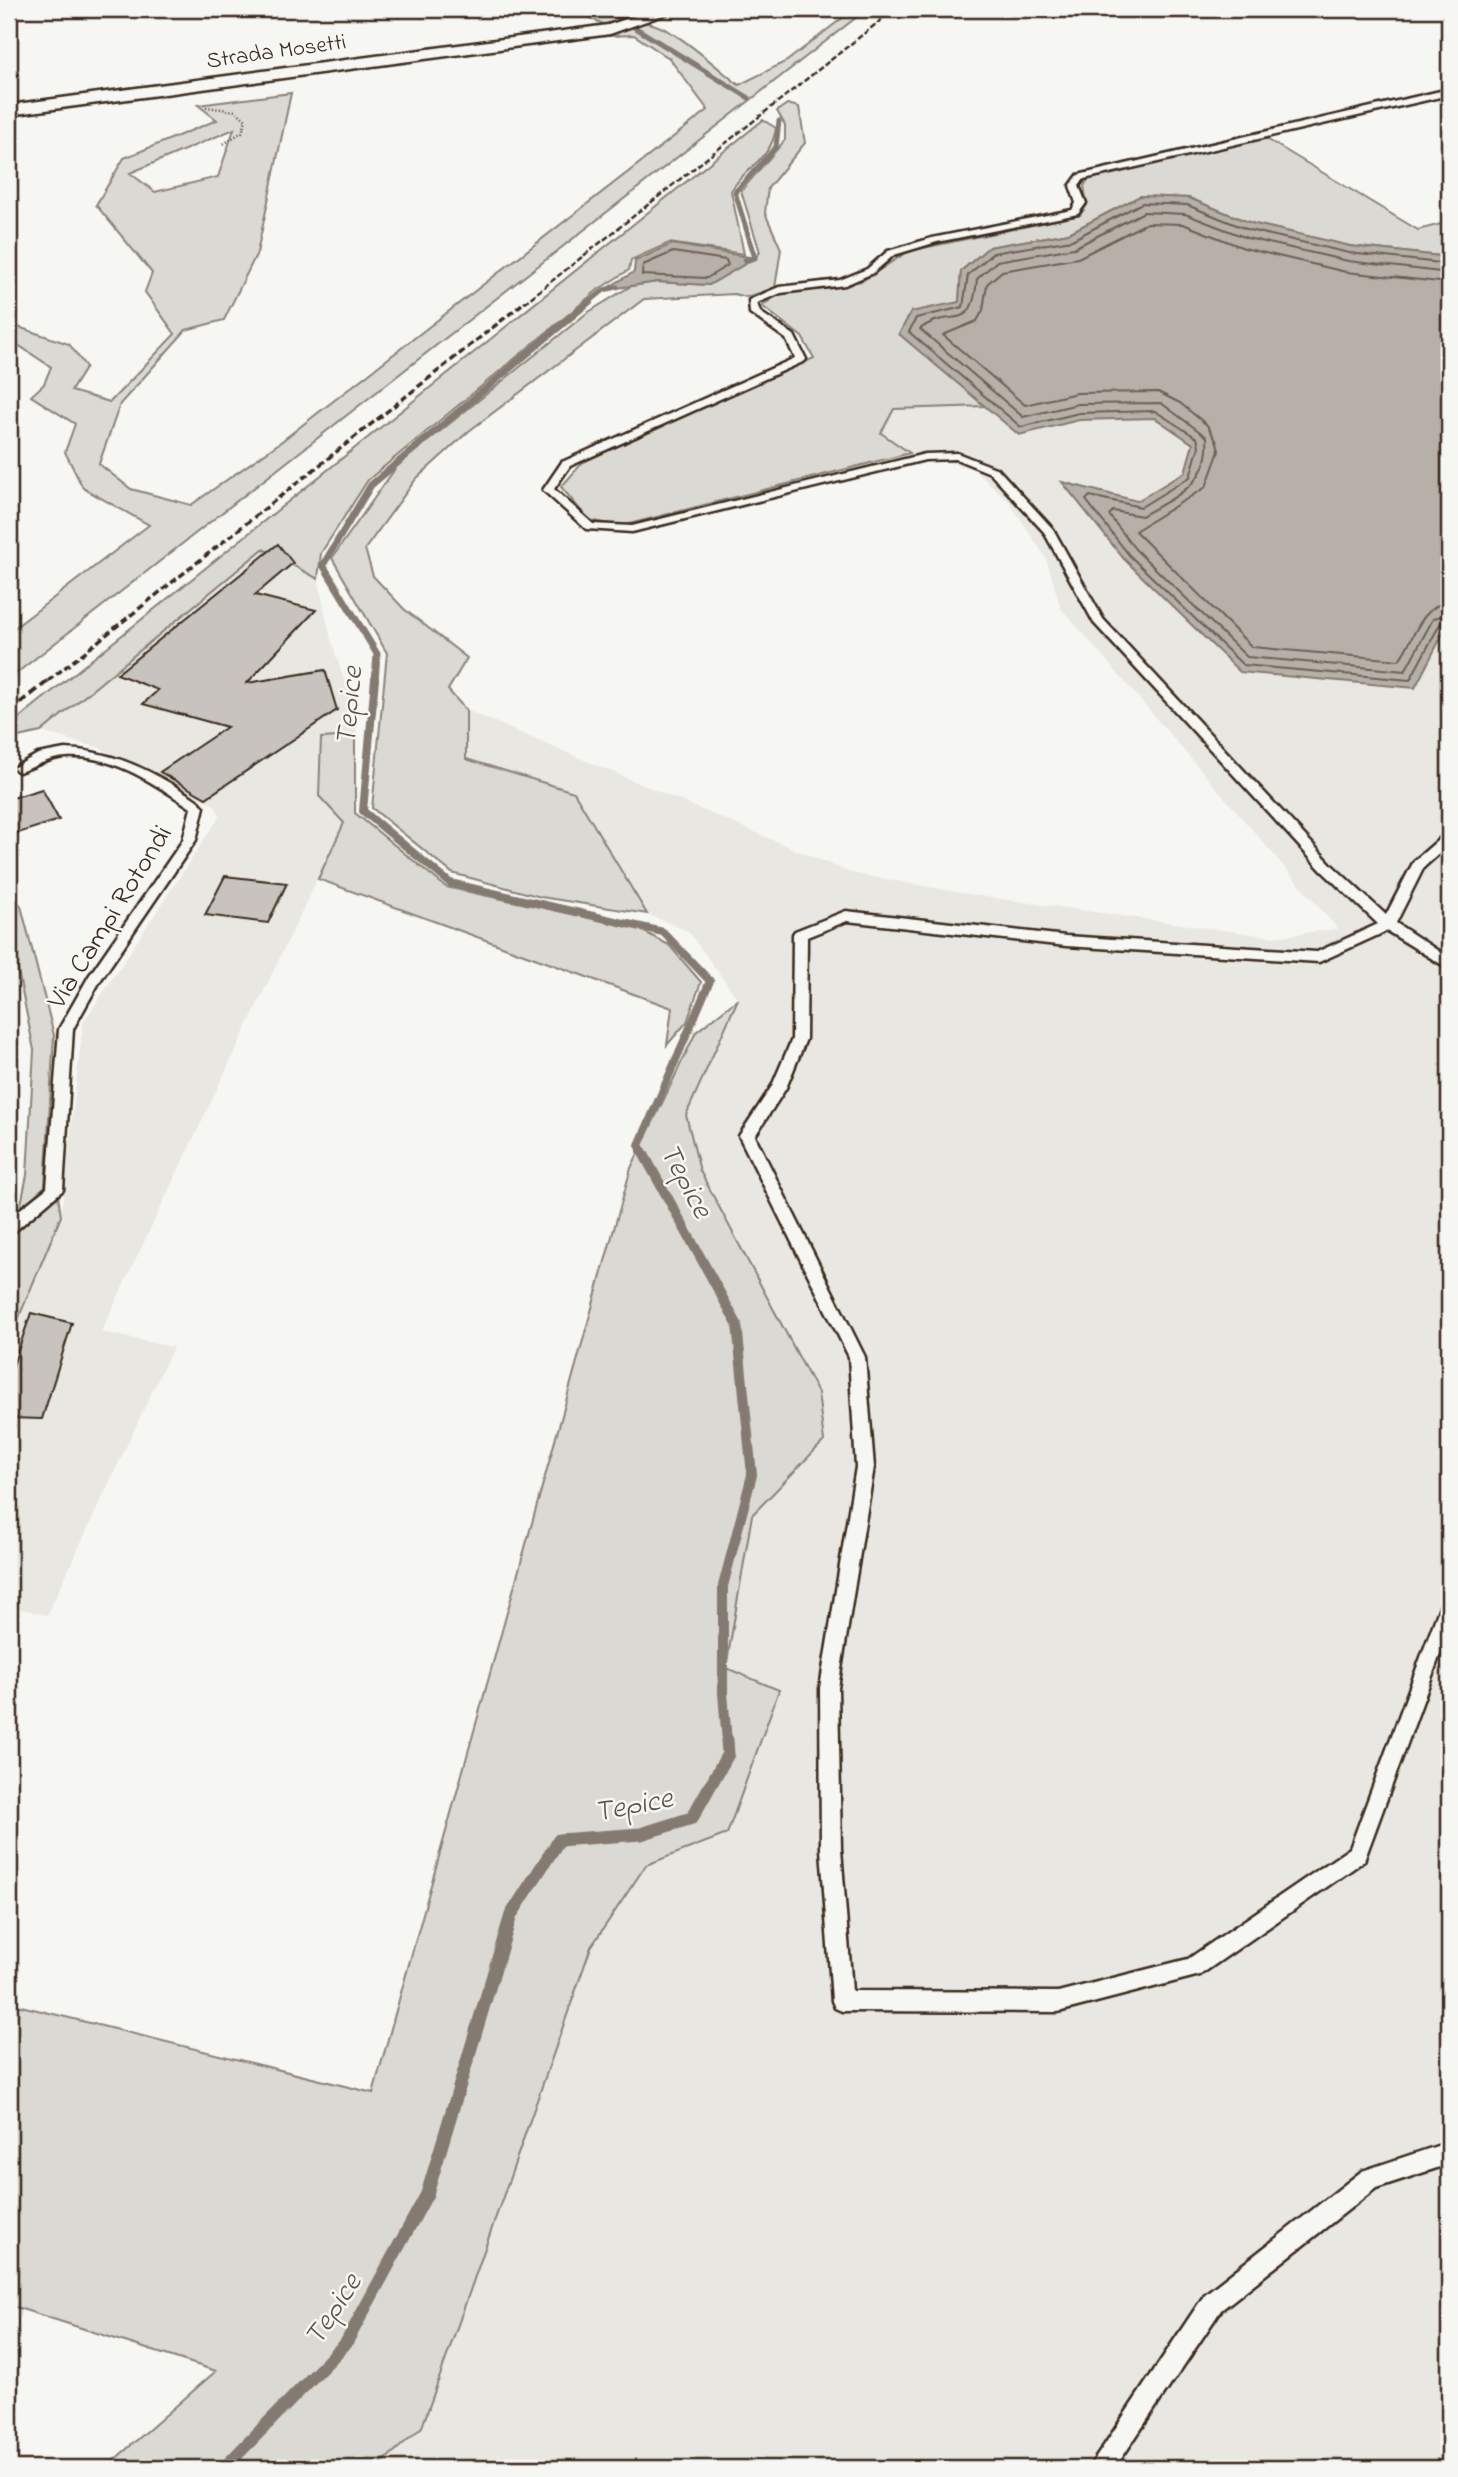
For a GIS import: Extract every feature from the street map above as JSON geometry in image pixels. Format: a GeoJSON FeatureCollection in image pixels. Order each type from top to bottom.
{"type":"FeatureCollection","features":[{"type":"Feature","properties":{"kind":"street","name":"Strada Mosetti"},"geometry":{"type":"LineString","coordinates":[[9,110],[610,29],[672,9]]}},
{"type":"Feature","properties":{"kind":"lane"},"geometry":{"type":"LineString","coordinates":[[1449,92],[1080,177],[1074,186],[1081,203],[1075,212],[935,240],[891,253],[870,271],[842,283],[779,290],[752,302],[755,313],[790,337],[801,359],[565,464],[548,490],[590,527],[632,529],[925,457],[957,456],[994,471],[1048,531],[1098,621],[1327,868],[1388,925],[1449,964]]}},
{"type":"Feature","properties":{"kind":"lane","name":"Via Campi Rotondi"},"geometry":{"type":"LineString","coordinates":[[9,1227],[55,1191],[66,1029],[94,979],[189,840],[198,807],[152,776],[92,752],[39,755],[19,768]]}},
{"type":"Feature","properties":{"kind":"lane"},"geometry":{"type":"LineString","coordinates":[[1449,838],[1419,864],[1388,925],[1319,957],[1066,941],[846,916],[800,934],[799,1039],[779,1088],[747,1136],[856,1357],[865,1467],[829,1688],[831,1849],[842,2001],[1058,2003],[1193,1968],[1357,1854],[1449,1606]]}},
{"type":"Feature","properties":{"kind":"lane"},"geometry":{"type":"LineString","coordinates":[[1101,2468],[1213,2302],[1370,2179],[1449,2153]]}},
{"type":"Feature","properties":{"kind":"path"},"geometry":{"type":"LineString","coordinates":[[195,106],[236,111],[246,120],[242,132],[222,145]]}},
{"type":"Feature","properties":{"kind":"shaded area"},"geometry":{"type":"Polygon","coordinates":[[[572,9],[630,9],[641,13],[605,25],[572,9]]]}},
{"type":"Feature","properties":{"kind":"shaded area"},"geometry":{"type":"Polygon","coordinates":[[[854,9],[867,9],[9,679],[9,632],[149,525],[83,488],[65,452],[75,424],[31,396],[44,384],[51,367],[9,339],[9,324],[69,344],[86,367],[71,391],[110,402],[175,334],[145,292],[152,273],[96,205],[124,158],[217,120],[198,105],[291,93],[257,253],[224,320],[186,330],[120,404],[99,464],[131,489],[191,505],[278,444],[708,110],[669,58],[634,35],[584,37],[629,25],[654,24],[679,38],[739,85],[787,61],[854,9]],[[234,129],[130,173],[155,192],[218,177],[234,129]]]}},
{"type":"Feature","properties":{"kind":"shaded area"},"geometry":{"type":"Polygon","coordinates":[[[787,104],[799,107],[805,143],[768,188],[765,213],[781,249],[775,288],[746,297],[734,294],[644,299],[469,431],[416,479],[365,549],[373,576],[404,609],[467,658],[448,690],[466,710],[466,759],[574,792],[647,914],[541,897],[452,873],[372,808],[387,653],[332,558],[397,466],[587,313],[631,286],[657,282],[709,285],[755,258],[760,252],[741,191],[785,140],[785,125],[777,111],[787,104]]]}},
{"type":"Feature","properties":{"kind":"shaded area"},"geometry":{"type":"Polygon","coordinates":[[[763,120],[776,128],[769,148],[731,191],[744,254],[669,243],[631,260],[629,270],[599,289],[368,480],[321,553],[318,579],[263,549],[41,732],[9,739],[9,726],[763,120]]]}},
{"type":"Feature","properties":{"kind":"shaded area"},"geometry":{"type":"Polygon","coordinates":[[[1265,138],[1418,230],[1449,222],[1449,2468],[376,2468],[422,2427],[591,1947],[646,1865],[727,1834],[779,1690],[726,1669],[752,1515],[824,1441],[818,1393],[700,1171],[686,1115],[738,999],[688,931],[647,914],[574,792],[466,759],[466,710],[851,873],[979,896],[1273,937],[1338,929],[1061,608],[1046,558],[1008,500],[973,469],[910,453],[621,526],[589,520],[561,487],[583,462],[814,358],[802,337],[762,306],[779,294],[862,281],[909,251],[1080,215],[1087,205],[1084,186],[1265,138]]]}},
{"type":"Feature","properties":{"kind":"shaded area"},"geometry":{"type":"Polygon","coordinates":[[[1265,138],[1418,230],[1449,222],[1449,257],[1350,246],[1251,223],[1189,198],[1140,196],[1069,233],[989,247],[961,271],[959,302],[900,334],[985,406],[894,409],[881,433],[910,453],[621,526],[589,520],[561,487],[583,462],[814,358],[802,337],[762,306],[779,294],[862,281],[909,251],[1080,215],[1087,205],[1084,186],[1090,176],[1265,138]]]}},
{"type":"Feature","properties":{"kind":"shaded area"},"geometry":{"type":"Polygon","coordinates":[[[263,548],[318,579],[331,640],[358,722],[355,736],[321,738],[319,796],[344,823],[101,1332],[173,1347],[47,1615],[9,1606],[9,1341],[61,1216],[83,1023],[220,816],[215,805],[100,748],[41,732],[263,548]]]}},
{"type":"Feature","properties":{"kind":"shaded area"},"geometry":{"type":"Polygon","coordinates":[[[355,736],[355,813],[446,887],[637,928],[669,945],[701,982],[687,1022],[667,1045],[672,1008],[318,879],[344,823],[319,796],[321,738],[355,736]]]}},
{"type":"Feature","properties":{"kind":"shaded area"},"geometry":{"type":"Polygon","coordinates":[[[9,891],[21,906],[54,1035],[45,1186],[20,1209],[27,1175],[34,1050],[9,927],[9,891]]]}},
{"type":"Feature","properties":{"kind":"shaded area"},"geometry":{"type":"Polygon","coordinates":[[[738,999],[686,1115],[700,1171],[818,1393],[824,1441],[752,1515],[726,1668],[779,1690],[727,1834],[646,1865],[591,1947],[422,2427],[376,2468],[105,2468],[216,2371],[9,2305],[9,2003],[373,2093],[631,1168],[696,1032],[738,999]]]}},
{"type":"Feature","properties":{"kind":"shaded area"},"geometry":{"type":"Polygon","coordinates":[[[58,1196],[61,1216],[9,1341],[9,1261],[16,1224],[58,1196]]]}},
{"type":"Feature","properties":{"kind":"water"},"geometry":{"type":"Polygon","coordinates":[[[1140,196],[1189,198],[1251,223],[1350,246],[1449,257],[1449,622],[1415,688],[1240,672],[1124,559],[1062,482],[1137,501],[1185,472],[1193,444],[1155,418],[1079,420],[1019,435],[899,334],[911,312],[959,302],[961,271],[989,247],[1069,233],[1140,196]]]}},
{"type":"Feature","properties":{"kind":"water"},"geometry":{"type":"Polygon","coordinates":[[[672,244],[755,258],[709,285],[657,282],[604,290],[634,272],[635,261],[672,244]]]}},
{"type":"Feature","properties":{"kind":"building"},"geometry":{"type":"Polygon","coordinates":[[[278,544],[293,563],[255,595],[316,610],[247,683],[325,670],[337,710],[206,798],[160,772],[227,727],[143,704],[158,690],[117,674],[278,544]]]}},
{"type":"Feature","properties":{"kind":"building"},"geometry":{"type":"Polygon","coordinates":[[[42,789],[59,820],[9,836],[9,799],[42,789]]]}},
{"type":"Feature","properties":{"kind":"building"},"geometry":{"type":"Polygon","coordinates":[[[225,876],[287,883],[268,923],[205,915],[225,876]]]}},
{"type":"Feature","properties":{"kind":"building"},"geometry":{"type":"Polygon","coordinates":[[[31,1313],[72,1323],[42,1419],[9,1418],[9,1377],[31,1313]]]}},
{"type":"Feature","properties":{"kind":"waterway","name":"Tepice"},"geometry":{"type":"LineString","coordinates":[[605,9],[749,98]]}},
{"type":"Feature","properties":{"kind":"waterway","name":"Tepice"},"geometry":{"type":"LineString","coordinates":[[745,260],[755,258],[735,192],[776,147],[779,121]]}},
{"type":"Feature","properties":{"kind":"waterway","name":"Tepice"},"geometry":{"type":"LineString","coordinates":[[588,303],[604,290],[617,287]]}},
{"type":"Feature","properties":{"kind":"waterway","name":"Tepice"},"geometry":{"type":"LineString","coordinates":[[375,681],[377,654],[323,565],[371,485],[590,301]]}},
{"type":"Feature","properties":{"kind":"waterway","name":"Tepice"},"geometry":{"type":"LineString","coordinates":[[375,679],[363,811],[450,883],[663,932],[710,981],[639,1145],[642,1151]]}},
{"type":"Feature","properties":{"kind":"waterway","name":"Tepice"},"geometry":{"type":"LineString","coordinates":[[642,1151],[737,1324],[752,1475],[723,1586],[723,1693],[727,1742]]}},
{"type":"Feature","properties":{"kind":"waterway","name":"Tepice"},"geometry":{"type":"LineString","coordinates":[[224,2468],[346,2343],[427,2194],[511,1915],[559,1840],[641,1834],[692,1818],[728,1754],[727,1740]]}},
{"type":"Feature","properties":{"kind":"railway"},"geometry":{"type":"LineString","coordinates":[[524,303],[895,9]]}},
{"type":"Feature","properties":{"kind":"railway"},"geometry":{"type":"LineString","coordinates":[[48,681],[526,301]]}},
{"type":"Feature","properties":{"kind":"railway"},"geometry":{"type":"LineString","coordinates":[[9,712],[50,679]]}}]}
